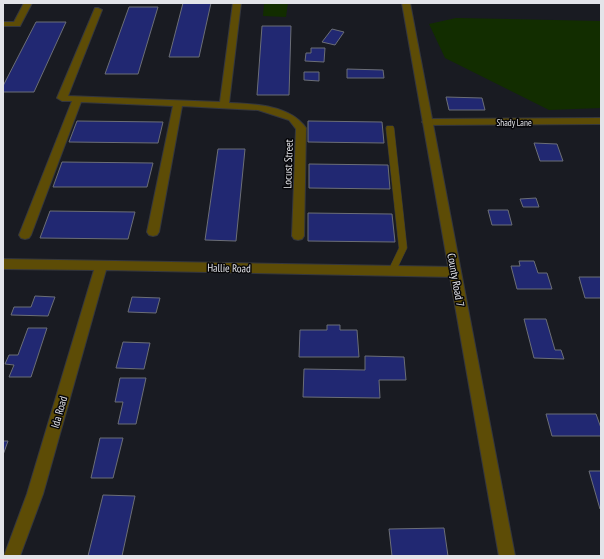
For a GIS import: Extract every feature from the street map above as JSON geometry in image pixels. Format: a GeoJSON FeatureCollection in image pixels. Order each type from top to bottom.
{"type":"FeatureCollection","features":[{"type":"Feature","properties":{"kind":"street"},"geometry":{"type":"LineString","coordinates":[[3,24],[17,24],[28,3]]}},
{"type":"Feature","properties":{"kind":"street"},"geometry":{"type":"LineString","coordinates":[[224,105],[237,3]]}},
{"type":"Feature","properties":{"kind":"street","name":"County Road 7"},"geometry":{"type":"LineString","coordinates":[[406,3],[506,556]]}},
{"type":"Feature","properties":{"kind":"street","name":"Locust Street"},"geometry":{"type":"LineString","coordinates":[[98,10],[62,98],[259,107],[278,112],[292,118],[301,128],[298,236]]}},
{"type":"Feature","properties":{"kind":"street"},"geometry":{"type":"LineString","coordinates":[[25,235],[78,99]]}},
{"type":"Feature","properties":{"kind":"street"},"geometry":{"type":"LineString","coordinates":[[153,232],[178,103]]}},
{"type":"Feature","properties":{"kind":"street","name":"Shady Lane"},"geometry":{"type":"LineString","coordinates":[[427,122],[601,122]]}},
{"type":"Feature","properties":{"kind":"street","name":"Hallie Road"},"geometry":{"type":"LineString","coordinates":[[3,264],[455,272]]}},
{"type":"Feature","properties":{"kind":"street","name":"Ida Road"},"geometry":{"type":"LineString","coordinates":[[12,556],[36,494],[101,266]]}},
{"type":"Feature","properties":{"kind":"lane"},"geometry":{"type":"LineString","coordinates":[[390,128],[403,248],[392,271]]}},
{"type":"Feature","properties":{"kind":"green space"},"geometry":{"type":"Polygon","coordinates":[[[264,3],[288,3],[286,17],[263,16],[264,3]]]}},
{"type":"Feature","properties":{"kind":"green space"},"geometry":{"type":"Polygon","coordinates":[[[456,18],[601,21],[601,108],[549,110],[445,58],[429,24],[456,18]]]}},
{"type":"Feature","properties":{"kind":"building"},"geometry":{"type":"Polygon","coordinates":[[[183,3],[211,3],[199,57],[169,57],[183,3]]]}},
{"type":"Feature","properties":{"kind":"building"},"geometry":{"type":"Polygon","coordinates":[[[129,7],[158,7],[138,74],[105,74],[129,7]]]}},
{"type":"Feature","properties":{"kind":"building"},"geometry":{"type":"Polygon","coordinates":[[[36,22],[66,22],[34,92],[3,92],[3,86],[36,22]]]}},
{"type":"Feature","properties":{"kind":"building"},"geometry":{"type":"Polygon","coordinates":[[[262,26],[291,26],[289,95],[257,95],[262,26]]]}},
{"type":"Feature","properties":{"kind":"building"},"geometry":{"type":"Polygon","coordinates":[[[332,29],[344,32],[335,45],[322,42],[332,29]]]}},
{"type":"Feature","properties":{"kind":"building"},"geometry":{"type":"Polygon","coordinates":[[[311,48],[325,48],[324,62],[305,61],[306,53],[311,53],[311,48]]]}},
{"type":"Feature","properties":{"kind":"building"},"geometry":{"type":"Polygon","coordinates":[[[347,69],[383,70],[384,78],[347,78],[347,69]]]}},
{"type":"Feature","properties":{"kind":"building"},"geometry":{"type":"Polygon","coordinates":[[[304,72],[319,72],[319,81],[304,80],[304,72]]]}},
{"type":"Feature","properties":{"kind":"building"},"geometry":{"type":"Polygon","coordinates":[[[446,97],[482,98],[485,110],[449,110],[446,97]]]}},
{"type":"Feature","properties":{"kind":"building"},"geometry":{"type":"Polygon","coordinates":[[[77,121],[163,122],[158,143],[69,142],[77,121]]]}},
{"type":"Feature","properties":{"kind":"building"},"geometry":{"type":"Polygon","coordinates":[[[308,121],[382,122],[384,143],[308,142],[308,121]]]}},
{"type":"Feature","properties":{"kind":"building"},"geometry":{"type":"Polygon","coordinates":[[[534,143],[557,144],[563,161],[540,161],[534,143]]]}},
{"type":"Feature","properties":{"kind":"building"},"geometry":{"type":"Polygon","coordinates":[[[218,149],[245,149],[236,241],[205,240],[218,149]]]}},
{"type":"Feature","properties":{"kind":"building"},"geometry":{"type":"Polygon","coordinates":[[[62,162],[153,163],[147,187],[53,187],[62,162]]]}},
{"type":"Feature","properties":{"kind":"building"},"geometry":{"type":"Polygon","coordinates":[[[309,164],[388,165],[390,189],[309,188],[309,164]]]}},
{"type":"Feature","properties":{"kind":"building"},"geometry":{"type":"Polygon","coordinates":[[[536,198],[539,207],[523,207],[520,199],[536,198]]]}},
{"type":"Feature","properties":{"kind":"building"},"geometry":{"type":"Polygon","coordinates":[[[488,210],[508,210],[512,225],[492,225],[488,210]]]}},
{"type":"Feature","properties":{"kind":"building"},"geometry":{"type":"Polygon","coordinates":[[[50,211],[135,212],[128,239],[40,238],[50,211]]]}},
{"type":"Feature","properties":{"kind":"building"},"geometry":{"type":"Polygon","coordinates":[[[308,213],[392,214],[395,242],[308,241],[308,213]]]}},
{"type":"Feature","properties":{"kind":"building"},"geometry":{"type":"Polygon","coordinates":[[[519,261],[534,261],[538,273],[547,273],[552,289],[517,289],[511,266],[520,266],[519,261]]]}},
{"type":"Feature","properties":{"kind":"building"},"geometry":{"type":"Polygon","coordinates":[[[579,277],[601,277],[601,298],[585,298],[579,277]]]}},
{"type":"Feature","properties":{"kind":"building"},"geometry":{"type":"Polygon","coordinates":[[[35,296],[55,297],[48,316],[11,315],[14,307],[31,307],[35,296]]]}},
{"type":"Feature","properties":{"kind":"building"},"geometry":{"type":"Polygon","coordinates":[[[132,297],[160,298],[156,313],[128,312],[132,297]]]}},
{"type":"Feature","properties":{"kind":"building"},"geometry":{"type":"Polygon","coordinates":[[[524,319],[546,319],[555,350],[561,350],[564,359],[534,358],[524,319]]]}},
{"type":"Feature","properties":{"kind":"building"},"geometry":{"type":"Polygon","coordinates":[[[327,325],[340,325],[340,330],[357,330],[359,357],[299,357],[300,330],[327,330],[327,325]]]}},
{"type":"Feature","properties":{"kind":"building"},"geometry":{"type":"Polygon","coordinates":[[[28,328],[47,328],[31,377],[9,377],[14,365],[5,364],[9,355],[18,355],[28,328]]]}},
{"type":"Feature","properties":{"kind":"building"},"geometry":{"type":"Polygon","coordinates":[[[123,342],[150,343],[144,369],[116,368],[123,342]]]}},
{"type":"Feature","properties":{"kind":"building"},"geometry":{"type":"Polygon","coordinates":[[[365,356],[404,357],[406,380],[379,380],[380,398],[303,397],[304,369],[365,370],[365,356]]]}},
{"type":"Feature","properties":{"kind":"building"},"geometry":{"type":"Polygon","coordinates":[[[120,378],[146,378],[136,424],[118,424],[123,402],[115,402],[120,378]]]}},
{"type":"Feature","properties":{"kind":"building"},"geometry":{"type":"Polygon","coordinates":[[[546,414],[596,414],[601,428],[601,436],[552,436],[546,414]]]}},
{"type":"Feature","properties":{"kind":"building"},"geometry":{"type":"Polygon","coordinates":[[[100,438],[123,438],[113,478],[91,478],[100,438]]]}},
{"type":"Feature","properties":{"kind":"building"},"geometry":{"type":"Polygon","coordinates":[[[3,441],[8,441],[3,455],[3,441]]]}},
{"type":"Feature","properties":{"kind":"building"},"geometry":{"type":"Polygon","coordinates":[[[589,471],[601,471],[601,509],[600,509],[589,471]]]}},
{"type":"Feature","properties":{"kind":"building"},"geometry":{"type":"Polygon","coordinates":[[[103,495],[135,496],[122,556],[88,556],[103,495]]]}},
{"type":"Feature","properties":{"kind":"building"},"geometry":{"type":"Polygon","coordinates":[[[444,528],[448,556],[392,556],[389,529],[444,528]]]}}]}
